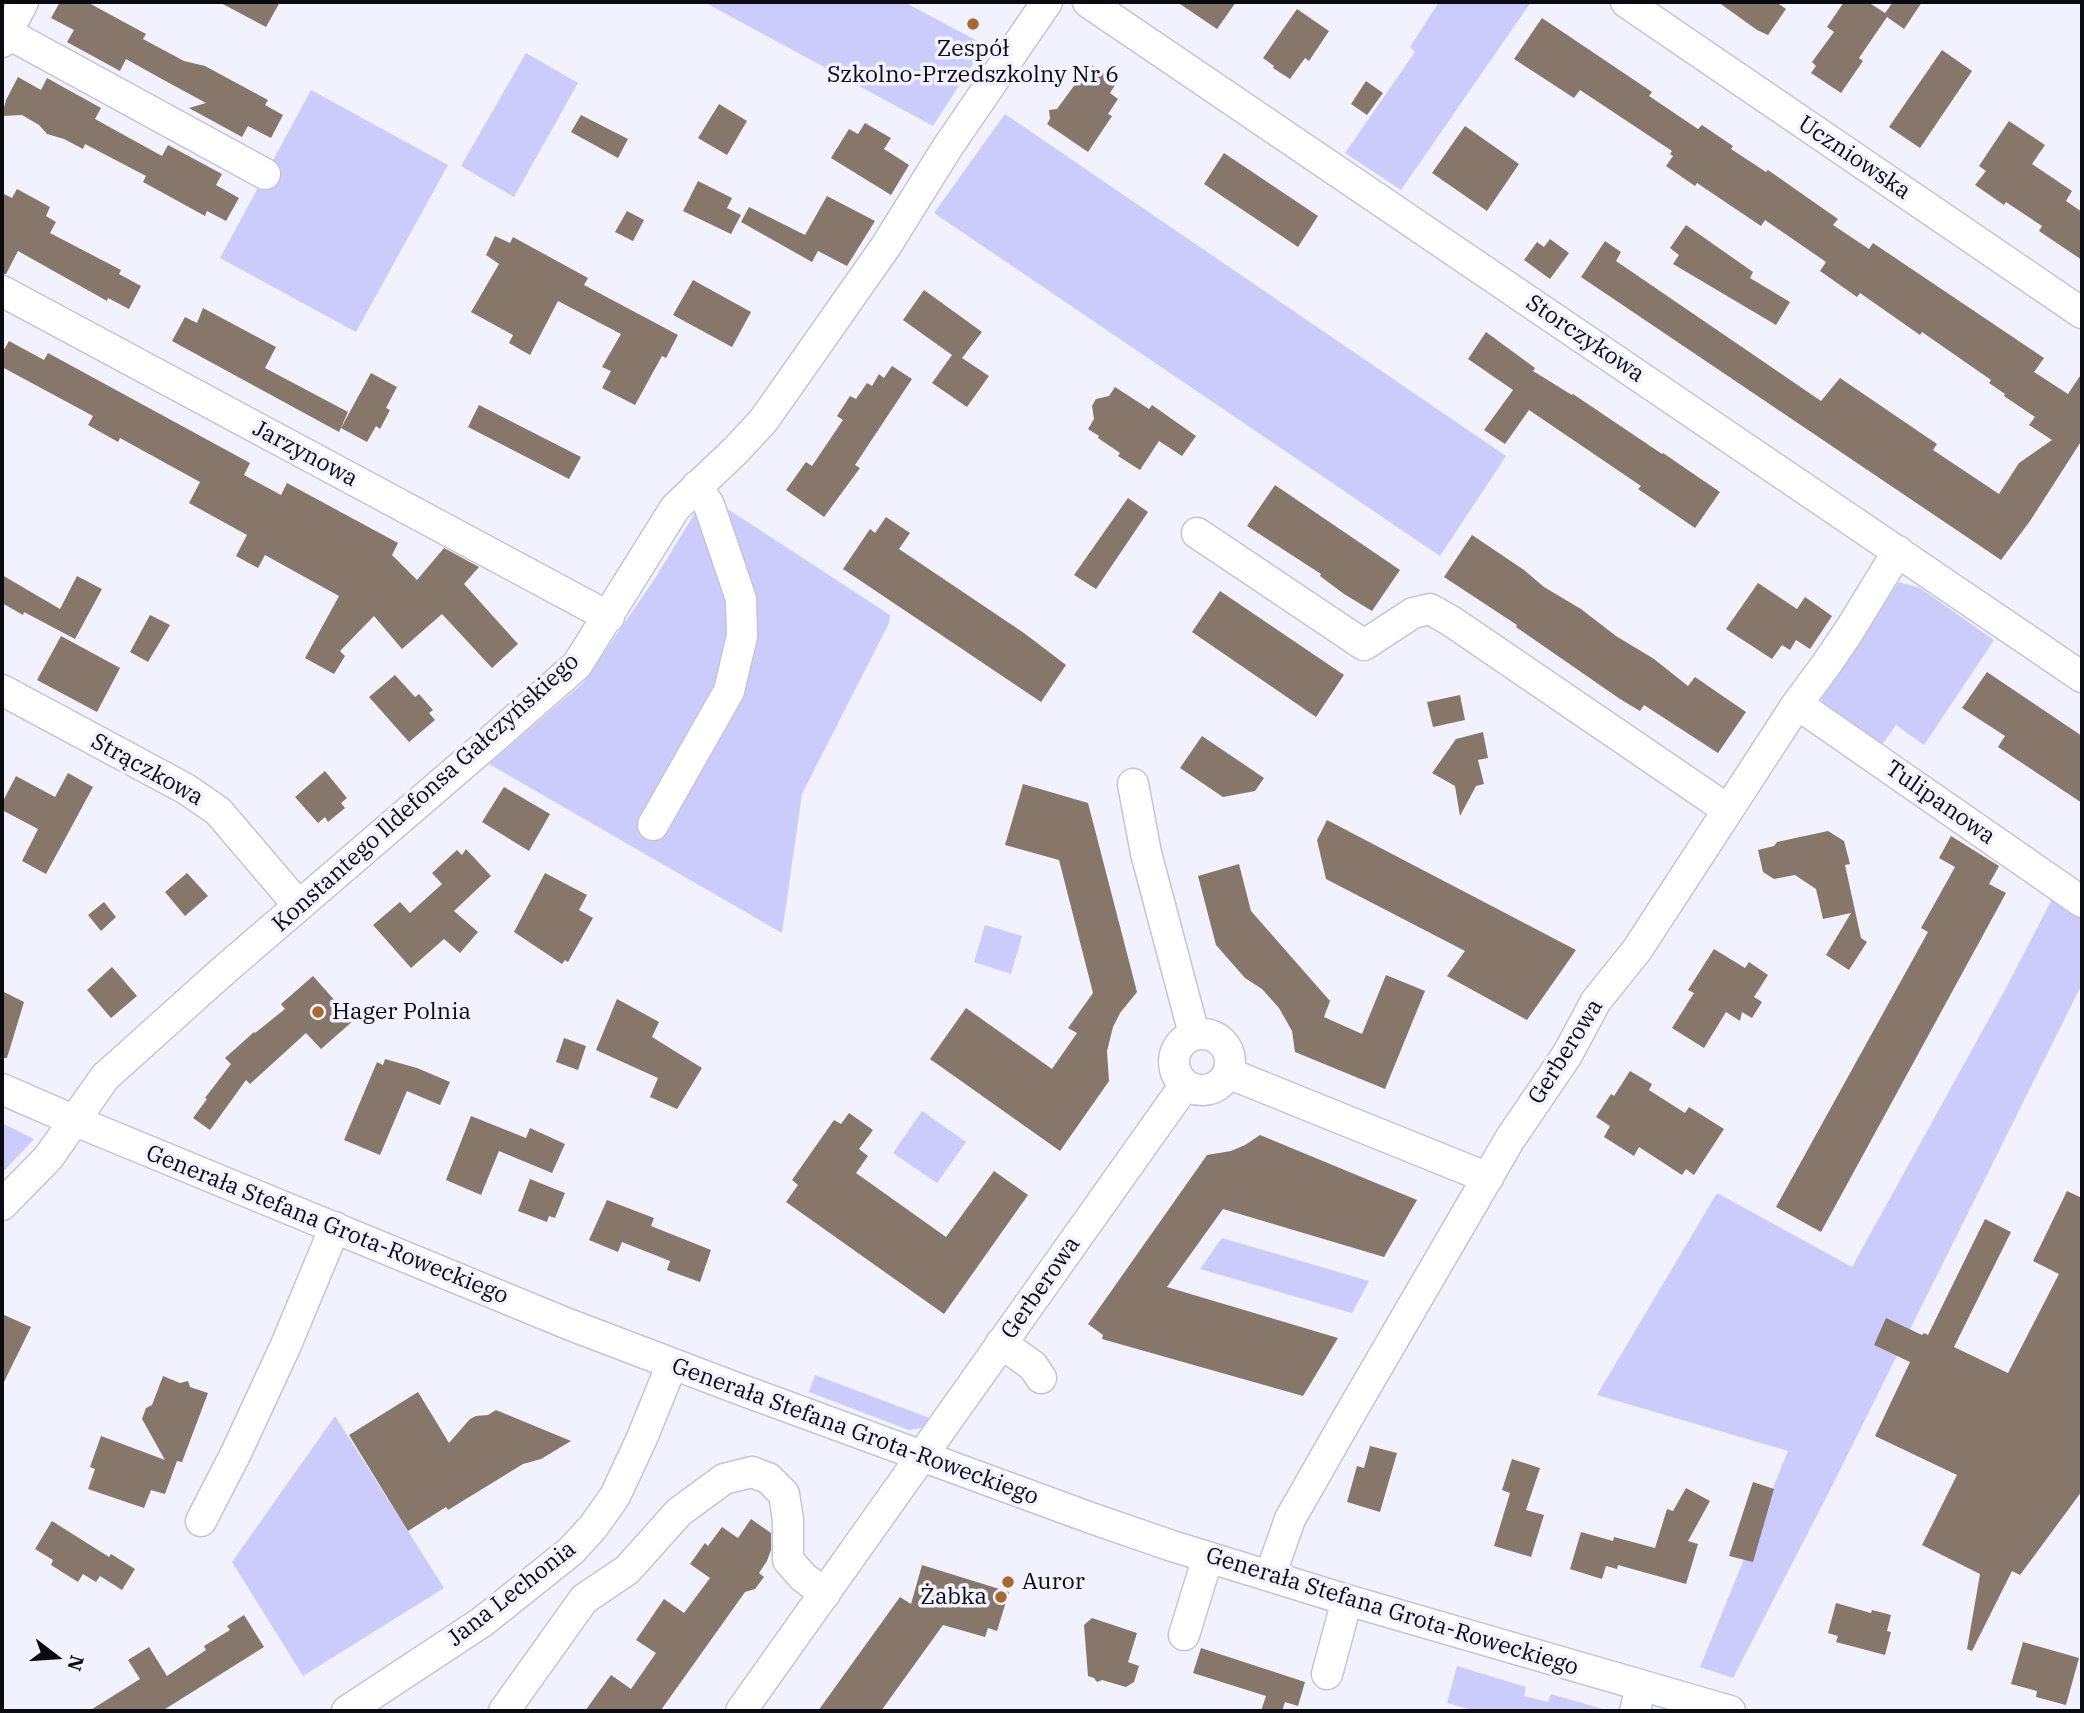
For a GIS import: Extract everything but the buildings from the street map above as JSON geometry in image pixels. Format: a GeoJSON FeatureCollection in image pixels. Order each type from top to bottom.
{"type":"FeatureCollection","features":[{"type":"Feature","properties":{"kind":"street"},"geometry":{"type":"LineString","coordinates":[[23,2],[4,37],[265,174]]}},
{"type":"Feature","properties":{"kind":"street","name":"Konstantego Ildefonsa Gałczyńskiego"},"geometry":{"type":"LineString","coordinates":[[2,1205],[47,1158],[105,1077],[577,664],[675,508],[763,421],[886,246],[947,148],[1047,2]]}},
{"type":"Feature","properties":{"kind":"street","name":"Storczykowa"},"geometry":{"type":"LineString","coordinates":[[1088,2],[2082,677]]}},
{"type":"Feature","properties":{"kind":"street","name":"Uczniowska"},"geometry":{"type":"LineString","coordinates":[[1626,2],[2082,313]]}},
{"type":"Feature","properties":{"kind":"street","name":"Jarzynowa"},"geometry":{"type":"LineString","coordinates":[[2,291],[608,617]]}},
{"type":"Feature","properties":{"kind":"street"},"geometry":{"type":"LineString","coordinates":[[653,825],[729,691],[742,636],[741,599],[709,505],[697,486]]}},
{"type":"Feature","properties":{"kind":"street"},"geometry":{"type":"LineString","coordinates":[[1197,533],[1364,645],[1413,613],[1430,609],[1727,810]]}},
{"type":"Feature","properties":{"kind":"street","name":"Gerberowa"},"geometry":{"type":"LineString","coordinates":[[1270,1576],[1290,1520],[1510,1139],[1567,1055],[1596,1001],[1637,950],[1797,704],[1826,665],[1898,551]]}},
{"type":"Feature","properties":{"kind":"street","name":"Strączkowa"},"geometry":{"type":"LineString","coordinates":[[2,690],[186,789],[218,811],[299,906]]}},
{"type":"Feature","properties":{"kind":"street","name":"Tulipanowa"},"geometry":{"type":"LineString","coordinates":[[1797,704],[2082,902]]}},
{"type":"Feature","properties":{"kind":"street"},"geometry":{"type":"LineString","coordinates":[[1133,784],[1146,853],[1194,1034]]}},
{"type":"Feature","properties":{"kind":"street"},"geometry":{"type":"LineString","coordinates":[[1194,1034],[1211,1035],[1223,1042],[1229,1055],[1228,1073],[1211,1089],[1194,1089],[1185,1084],[1175,1072],[1174,1057],[1181,1042],[1194,1034]]}},
{"type":"Feature","properties":{"kind":"street"},"geometry":{"type":"LineString","coordinates":[[1228,1073],[1488,1178]]}},
{"type":"Feature","properties":{"kind":"street","name":"Gerberowa"},"geometry":{"type":"LineString","coordinates":[[741,1711],[1185,1084]]}},
{"type":"Feature","properties":{"kind":"street","name":"Generała Stefana Grota-Roweckiego"},"geometry":{"type":"LineString","coordinates":[[2,1089],[568,1324],[1091,1518],[1347,1600],[1638,1699],[1730,1711]]}},
{"type":"Feature","properties":{"kind":"street"},"geometry":{"type":"LineString","coordinates":[[201,1521],[275,1369],[335,1227]]}},
{"type":"Feature","properties":{"kind":"street"},"geometry":{"type":"LineString","coordinates":[[1001,1343],[1033,1366],[1041,1378]]}},
{"type":"Feature","properties":{"kind":"street","name":"Jana Lechonia"},"geometry":{"type":"LineString","coordinates":[[347,1711],[482,1622],[571,1551],[593,1527],[615,1496],[672,1364]]}},
{"type":"Feature","properties":{"kind":"street"},"geometry":{"type":"LineString","coordinates":[[504,1711],[584,1599],[627,1570],[679,1513],[724,1479],[752,1472],[768,1478],[784,1494],[788,1520],[788,1560],[803,1577],[825,1594]]}},
{"type":"Feature","properties":{"kind":"street"},"geometry":{"type":"LineString","coordinates":[[1184,1635],[1208,1557]]}},
{"type":"Feature","properties":{"kind":"street"},"geometry":{"type":"LineString","coordinates":[[1327,1674],[1347,1600]]}},
{"type":"Feature","properties":{"kind":"shaded area"},"geometry":{"type":"Polygon","coordinates":[[[704,2],[904,2],[985,45],[933,126],[704,2]]]}},
{"type":"Feature","properties":{"kind":"shaded area"},"geometry":{"type":"Polygon","coordinates":[[[1439,2],[1531,2],[1401,190],[1345,153],[1415,52],[1410,47],[1439,2]]]}},
{"type":"Feature","properties":{"kind":"shaded area"},"geometry":{"type":"Polygon","coordinates":[[[526,53],[578,83],[514,197],[461,166],[526,53]]]}},
{"type":"Feature","properties":{"kind":"shaded area"},"geometry":{"type":"Polygon","coordinates":[[[311,90],[448,165],[356,332],[220,258],[311,90]]]}},
{"type":"Feature","properties":{"kind":"shaded area"},"geometry":{"type":"Polygon","coordinates":[[[1005,114],[1506,456],[1440,556],[934,213],[1005,114]]]}},
{"type":"Feature","properties":{"kind":"shaded area"},"geometry":{"type":"Polygon","coordinates":[[[723,506],[890,615],[889,623],[802,794],[782,933],[489,764],[583,683],[654,580],[698,508],[723,506]]]}},
{"type":"Feature","properties":{"kind":"shaded area"},"geometry":{"type":"Polygon","coordinates":[[[1899,582],[1920,588],[1994,640],[1924,745],[1896,725],[1879,749],[1821,711],[1822,697],[1899,582]]]}},
{"type":"Feature","properties":{"kind":"shaded area"},"geometry":{"type":"Polygon","coordinates":[[[2053,897],[2082,917],[2082,984],[1829,1492],[1733,1678],[1700,1667],[1788,1451],[1597,1395],[1717,1193],[1852,1267],[2006,988],[2053,897]]]}},
{"type":"Feature","properties":{"kind":"shaded area"},"geometry":{"type":"Polygon","coordinates":[[[985,925],[1022,936],[1011,974],[974,962],[985,925]]]}},
{"type":"Feature","properties":{"kind":"shaded area"},"geometry":{"type":"Polygon","coordinates":[[[922,1111],[966,1142],[937,1183],[893,1153],[922,1111]]]}},
{"type":"Feature","properties":{"kind":"shaded area"},"geometry":{"type":"Polygon","coordinates":[[[2,1123],[34,1139],[2,1173],[2,1123]]]}},
{"type":"Feature","properties":{"kind":"shaded area"},"geometry":{"type":"Polygon","coordinates":[[[1222,1238],[1369,1281],[1352,1313],[1200,1269],[1222,1238]]]}},
{"type":"Feature","properties":{"kind":"shaded area"},"geometry":{"type":"Polygon","coordinates":[[[815,1375],[935,1420],[926,1427],[909,1430],[809,1392],[815,1375]]]}},
{"type":"Feature","properties":{"kind":"shaded area"},"geometry":{"type":"Polygon","coordinates":[[[335,1416],[444,1588],[303,1676],[232,1562],[335,1416]]]}},
{"type":"Feature","properties":{"kind":"shaded area"},"geometry":{"type":"Polygon","coordinates":[[[1457,1666],[1526,1687],[1524,1696],[1548,1702],[1551,1694],[1606,1710],[1476,1711],[1447,1703],[1457,1666]]]}},
{"type":"Feature","properties":{"kind":"place","name":"Zespół Szkolno-Przedszkolny Nr 6"},"geometry":{"type":"Point","coordinates":[973,24]}},
{"type":"Feature","properties":{"kind":"place","name":"Hager Polnia"},"geometry":{"type":"Point","coordinates":[318,1012]}},
{"type":"Feature","properties":{"kind":"place","name":"Auror"},"geometry":{"type":"Point","coordinates":[1008,1582]}},
{"type":"Feature","properties":{"kind":"place","name":"Żabka"},"geometry":{"type":"Point","coordinates":[1001,1597]}}]}
